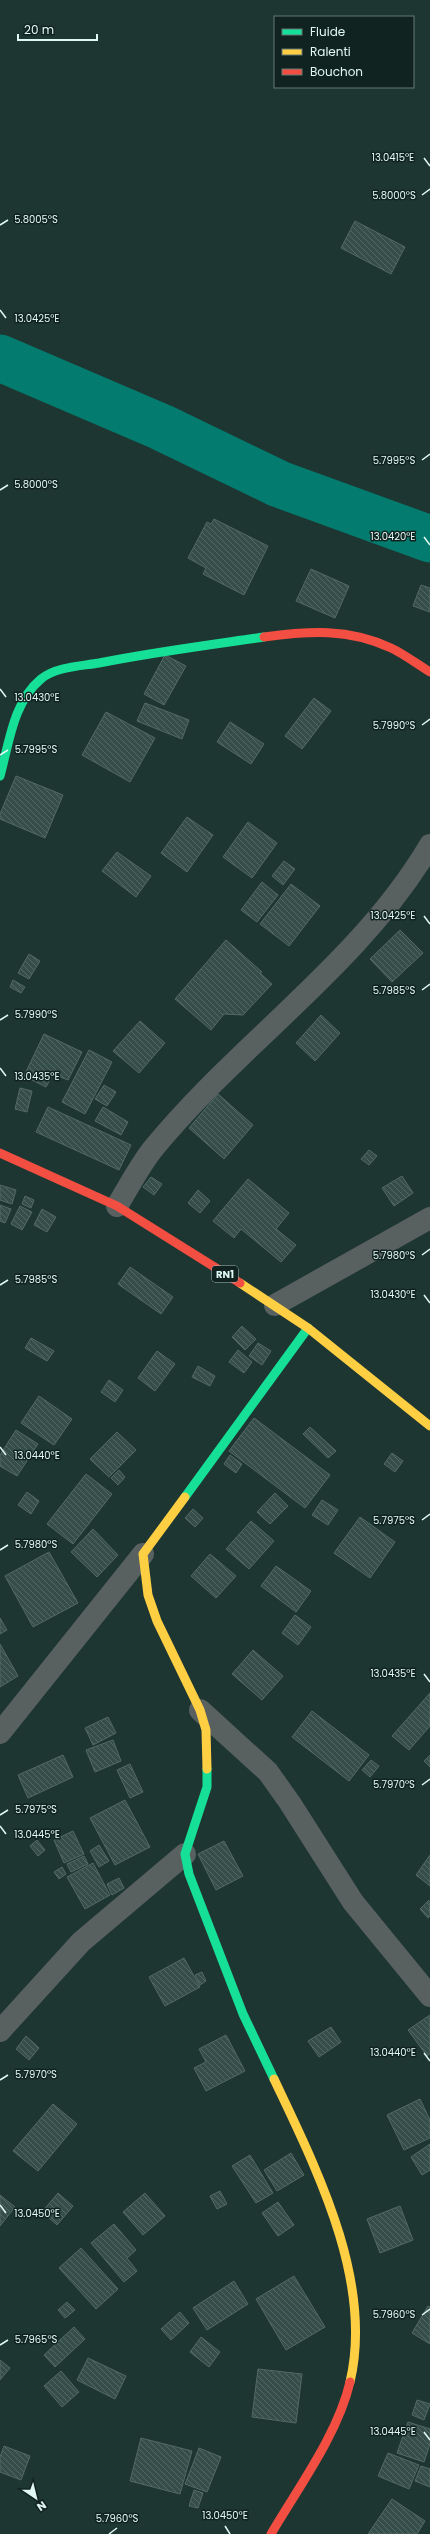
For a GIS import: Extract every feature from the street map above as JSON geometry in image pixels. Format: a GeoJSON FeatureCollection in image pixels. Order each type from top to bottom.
{"type":"FeatureCollection","features":[{"type":"Feature","properties":{"kind":"main road"},"geometry":{"type":"LineString","coordinates":[[0,776],[17,713],[26,697],[41,679],[57,671],[162,651],[310,631],[355,636],[377,643],[391,648],[430,672]]}},
{"type":"Feature","properties":{"kind":"main road","name":"RN1"},"geometry":{"type":"LineString","coordinates":[[0,1153],[117,1206],[275,1305],[308,1328],[430,1426]]}},
{"type":"Feature","properties":{"kind":"main road"},"geometry":{"type":"LineString","coordinates":[[271,2534],[326,2440],[348,2395],[354,2365],[356,2338],[348,2263],[340,2235],[302,2141],[243,2014],[189,1874],[185,1854],[207,1787],[206,1730],[200,1710],[157,1621],[146,1582],[143,1554],[308,1328]]}},
{"type":"Feature","properties":{"kind":"street"},"geometry":{"type":"LineString","coordinates":[[117,1206],[152,1151],[192,1106],[340,960],[378,918],[430,845]]}},
{"type":"Feature","properties":{"kind":"street"},"geometry":{"type":"LineString","coordinates":[[275,1305],[430,1218]]}},
{"type":"Feature","properties":{"kind":"street"},"geometry":{"type":"LineString","coordinates":[[0,1733],[143,1554]]}},
{"type":"Feature","properties":{"kind":"street"},"geometry":{"type":"LineString","coordinates":[[200,1710],[268,1772],[290,1803],[353,1902],[430,1996]]}},
{"type":"Feature","properties":{"kind":"street"},"geometry":{"type":"LineString","coordinates":[[0,2031],[95,1929],[185,1854]]}},
{"type":"Feature","properties":{"kind":"building"},"geometry":{"type":"Polygon","coordinates":[[[355,221],[405,247],[391,274],[341,248],[355,221]]]}},
{"type":"Feature","properties":{"kind":"building"},"geometry":{"type":"Polygon","coordinates":[[[214,519],[268,546],[244,595],[203,574],[206,568],[188,558],[207,522],[211,524],[214,519]]]}},
{"type":"Feature","properties":{"kind":"building"},"geometry":{"type":"Polygon","coordinates":[[[311,569],[349,586],[335,618],[296,601],[311,569]]]}},
{"type":"Feature","properties":{"kind":"building"},"geometry":{"type":"Polygon","coordinates":[[[421,585],[430,588],[430,612],[413,606],[421,585]]]}},
{"type":"Feature","properties":{"kind":"building"},"geometry":{"type":"Polygon","coordinates":[[[165,655],[186,666],[164,705],[144,694],[165,655]]]}},
{"type":"Feature","properties":{"kind":"building"},"geometry":{"type":"Polygon","coordinates":[[[314,698],[331,711],[302,749],[285,736],[314,698]]]}},
{"type":"Feature","properties":{"kind":"building"},"geometry":{"type":"Polygon","coordinates":[[[145,703],[189,720],[182,739],[137,721],[145,703]]]}},
{"type":"Feature","properties":{"kind":"building"},"geometry":{"type":"Polygon","coordinates":[[[106,712],[155,738],[130,782],[82,755],[106,712]]]}},
{"type":"Feature","properties":{"kind":"building"},"geometry":{"type":"Polygon","coordinates":[[[230,722],[264,744],[251,764],[217,742],[230,722]]]}},
{"type":"Feature","properties":{"kind":"building"},"geometry":{"type":"Polygon","coordinates":[[[16,776],[63,795],[45,838],[0,819],[0,814],[16,776]]]}},
{"type":"Feature","properties":{"kind":"building"},"geometry":{"type":"Polygon","coordinates":[[[187,817],[213,835],[187,872],[161,853],[187,817]]]}},
{"type":"Feature","properties":{"kind":"building"},"geometry":{"type":"Polygon","coordinates":[[[248,822],[277,843],[252,878],[223,857],[248,822]]]}},
{"type":"Feature","properties":{"kind":"building"},"geometry":{"type":"Polygon","coordinates":[[[117,852],[151,876],[136,897],[102,871],[117,852]]]}},
{"type":"Feature","properties":{"kind":"building"},"geometry":{"type":"Polygon","coordinates":[[[284,861],[295,869],[283,885],[272,876],[284,861]]]}},
{"type":"Feature","properties":{"kind":"building"},"geometry":{"type":"Polygon","coordinates":[[[262,882],[278,895],[257,922],[241,910],[262,882]]]}},
{"type":"Feature","properties":{"kind":"building"},"geometry":{"type":"Polygon","coordinates":[[[291,884],[320,906],[289,946],[260,924],[291,884]]]}},
{"type":"Feature","properties":{"kind":"building"},"geometry":{"type":"Polygon","coordinates":[[[400,930],[423,953],[392,982],[370,959],[400,930]]]}},
{"type":"Feature","properties":{"kind":"building"},"geometry":{"type":"Polygon","coordinates":[[[226,940],[262,972],[260,973],[272,984],[243,1015],[224,1014],[211,1030],[175,999],[226,940]]]}},
{"type":"Feature","properties":{"kind":"building"},"geometry":{"type":"Polygon","coordinates":[[[29,954],[40,961],[29,979],[18,973],[29,954]]]}},
{"type":"Feature","properties":{"kind":"building"},"geometry":{"type":"Polygon","coordinates":[[[13,980],[25,987],[21,993],[10,987],[13,980]]]}},
{"type":"Feature","properties":{"kind":"building"},"geometry":{"type":"Polygon","coordinates":[[[321,1015],[340,1033],[315,1061],[296,1043],[321,1015]]]}},
{"type":"Feature","properties":{"kind":"building"},"geometry":{"type":"Polygon","coordinates":[[[140,1021],[165,1043],[139,1073],[113,1051],[140,1021]]]}},
{"type":"Feature","properties":{"kind":"building"},"geometry":{"type":"Polygon","coordinates":[[[44,1034],[82,1052],[68,1080],[53,1074],[46,1087],[24,1076],[44,1034]]]}},
{"type":"Feature","properties":{"kind":"building"},"geometry":{"type":"Polygon","coordinates":[[[89,1050],[112,1062],[85,1114],[62,1102],[89,1050]]]}},
{"type":"Feature","properties":{"kind":"building"},"geometry":{"type":"Polygon","coordinates":[[[104,1085],[116,1092],[107,1106],[95,1099],[104,1085]]]}},
{"type":"Feature","properties":{"kind":"building"},"geometry":{"type":"Polygon","coordinates":[[[20,1088],[32,1091],[27,1112],[15,1109],[20,1088]]]}},
{"type":"Feature","properties":{"kind":"building"},"geometry":{"type":"Polygon","coordinates":[[[218,1094],[253,1125],[224,1159],[189,1128],[218,1094]]]}},
{"type":"Feature","properties":{"kind":"building"},"geometry":{"type":"Polygon","coordinates":[[[48,1107],[131,1145],[119,1170],[36,1132],[48,1107]]]}},
{"type":"Feature","properties":{"kind":"building"},"geometry":{"type":"Polygon","coordinates":[[[103,1107],[128,1122],[121,1135],[95,1121],[103,1107]]]}},
{"type":"Feature","properties":{"kind":"building"},"geometry":{"type":"Polygon","coordinates":[[[369,1150],[377,1156],[369,1165],[361,1159],[369,1150]]]}},
{"type":"Feature","properties":{"kind":"building"},"geometry":{"type":"Polygon","coordinates":[[[402,1176],[413,1193],[394,1206],[382,1188],[402,1176]]]}},
{"type":"Feature","properties":{"kind":"building"},"geometry":{"type":"Polygon","coordinates":[[[151,1177],[162,1184],[154,1195],[143,1187],[151,1177]]]}},
{"type":"Feature","properties":{"kind":"building"},"geometry":{"type":"Polygon","coordinates":[[[248,1179],[289,1213],[276,1229],[296,1245],[281,1262],[241,1229],[234,1238],[213,1221],[248,1179]]]}},
{"type":"Feature","properties":{"kind":"building"},"geometry":{"type":"Polygon","coordinates":[[[0,1185],[16,1190],[12,1204],[0,1200],[0,1185]]]}},
{"type":"Feature","properties":{"kind":"building"},"geometry":{"type":"Polygon","coordinates":[[[198,1190],[210,1201],[200,1213],[188,1203],[198,1190]]]}},
{"type":"Feature","properties":{"kind":"building"},"geometry":{"type":"Polygon","coordinates":[[[25,1196],[34,1200],[31,1208],[22,1204],[25,1196]]]}},
{"type":"Feature","properties":{"kind":"building"},"geometry":{"type":"Polygon","coordinates":[[[0,1205],[11,1209],[5,1223],[0,1221],[0,1205]]]}},
{"type":"Feature","properties":{"kind":"building"},"geometry":{"type":"Polygon","coordinates":[[[20,1206],[32,1212],[22,1230],[11,1224],[20,1206]]]}},
{"type":"Feature","properties":{"kind":"building"},"geometry":{"type":"Polygon","coordinates":[[[42,1209],[56,1217],[47,1232],[34,1225],[42,1209]]]}},
{"type":"Feature","properties":{"kind":"building"},"geometry":{"type":"Polygon","coordinates":[[[130,1267],[173,1297],[161,1314],[118,1284],[130,1267]]]}},
{"type":"Feature","properties":{"kind":"building"},"geometry":{"type":"Polygon","coordinates":[[[242,1326],[256,1339],[245,1350],[232,1337],[242,1326]]]}},
{"type":"Feature","properties":{"kind":"building"},"geometry":{"type":"Polygon","coordinates":[[[31,1338],[54,1351],[47,1361],[25,1348],[31,1338]]]}},
{"type":"Feature","properties":{"kind":"building"},"geometry":{"type":"Polygon","coordinates":[[[258,1343],[271,1351],[262,1365],[249,1356],[258,1343]]]}},
{"type":"Feature","properties":{"kind":"building"},"geometry":{"type":"Polygon","coordinates":[[[238,1350],[252,1362],[244,1373],[229,1362],[238,1350]]]}},
{"type":"Feature","properties":{"kind":"building"},"geometry":{"type":"Polygon","coordinates":[[[157,1351],[175,1364],[155,1391],[138,1378],[157,1351]]]}},
{"type":"Feature","properties":{"kind":"building"},"geometry":{"type":"Polygon","coordinates":[[[198,1366],[215,1376],[210,1386],[192,1377],[198,1366]]]}},
{"type":"Feature","properties":{"kind":"building"},"geometry":{"type":"Polygon","coordinates":[[[109,1380],[123,1390],[115,1402],[101,1392],[109,1380]]]}},
{"type":"Feature","properties":{"kind":"building"},"geometry":{"type":"Polygon","coordinates":[[[39,1396],[72,1419],[54,1445],[21,1423],[39,1396]]]}},
{"type":"Feature","properties":{"kind":"building"},"geometry":{"type":"Polygon","coordinates":[[[254,1418],[330,1475],[305,1508],[229,1451],[254,1418]]]}},
{"type":"Feature","properties":{"kind":"building"},"geometry":{"type":"Polygon","coordinates":[[[310,1427],[336,1451],[328,1458],[303,1434],[310,1427]]]}},
{"type":"Feature","properties":{"kind":"building"},"geometry":{"type":"Polygon","coordinates":[[[16,1430],[38,1444],[17,1476],[0,1466],[0,1455],[16,1430]]]}},
{"type":"Feature","properties":{"kind":"building"},"geometry":{"type":"Polygon","coordinates":[[[117,1432],[136,1450],[109,1477],[90,1459],[117,1432]]]}},
{"type":"Feature","properties":{"kind":"building"},"geometry":{"type":"Polygon","coordinates":[[[392,1453],[403,1461],[395,1472],[384,1464],[392,1453]]]}},
{"type":"Feature","properties":{"kind":"building"},"geometry":{"type":"Polygon","coordinates":[[[230,1455],[242,1464],[236,1473],[224,1464],[230,1455]]]}},
{"type":"Feature","properties":{"kind":"building"},"geometry":{"type":"Polygon","coordinates":[[[119,1470],[125,1477],[118,1485],[111,1478],[119,1470]]]}},
{"type":"Feature","properties":{"kind":"building"},"geometry":{"type":"Polygon","coordinates":[[[86,1474],[112,1494],[73,1544],[47,1524],[86,1474]]]}},
{"type":"Feature","properties":{"kind":"building"},"geometry":{"type":"Polygon","coordinates":[[[27,1492],[39,1501],[31,1514],[18,1505],[27,1492]]]}},
{"type":"Feature","properties":{"kind":"building"},"geometry":{"type":"Polygon","coordinates":[[[275,1493],[288,1506],[270,1524],[257,1512],[275,1493]]]}},
{"type":"Feature","properties":{"kind":"building"},"geometry":{"type":"Polygon","coordinates":[[[322,1500],[338,1510],[328,1525],[312,1515],[322,1500]]]}},
{"type":"Feature","properties":{"kind":"building"},"geometry":{"type":"Polygon","coordinates":[[[193,1509],[203,1518],[195,1527],[185,1518],[193,1509]]]}},
{"type":"Feature","properties":{"kind":"building"},"geometry":{"type":"Polygon","coordinates":[[[360,1517],[395,1542],[370,1578],[334,1553],[360,1517]]]}},
{"type":"Feature","properties":{"kind":"building"},"geometry":{"type":"Polygon","coordinates":[[[251,1521],[274,1541],[249,1569],[226,1549],[251,1521]]]}},
{"type":"Feature","properties":{"kind":"building"},"geometry":{"type":"Polygon","coordinates":[[[93,1529],[118,1555],[97,1577],[71,1552],[93,1529]]]}},
{"type":"Feature","properties":{"kind":"building"},"geometry":{"type":"Polygon","coordinates":[[[49,1552],[78,1603],[33,1627],[5,1576],[49,1552]]]}},
{"type":"Feature","properties":{"kind":"building"},"geometry":{"type":"Polygon","coordinates":[[[210,1554],[236,1576],[216,1598],[191,1576],[210,1554]]]}},
{"type":"Feature","properties":{"kind":"building"},"geometry":{"type":"Polygon","coordinates":[[[276,1566],[311,1591],[296,1612],[261,1586],[276,1566]]]}},
{"type":"Feature","properties":{"kind":"building"},"geometry":{"type":"Polygon","coordinates":[[[295,1615],[311,1627],[298,1645],[282,1633],[295,1615]]]}},
{"type":"Feature","properties":{"kind":"building"},"geometry":{"type":"Polygon","coordinates":[[[0,1618],[7,1630],[0,1634],[0,1618]]]}},
{"type":"Feature","properties":{"kind":"building"},"geometry":{"type":"Polygon","coordinates":[[[0,1644],[18,1676],[0,1687],[0,1644]]]}},
{"type":"Feature","properties":{"kind":"building"},"geometry":{"type":"Polygon","coordinates":[[[253,1650],[283,1676],[262,1700],[232,1674],[253,1650]]]}},
{"type":"Feature","properties":{"kind":"building"},"geometry":{"type":"Polygon","coordinates":[[[430,1693],[430,1726],[409,1750],[392,1736],[430,1693]]]}},
{"type":"Feature","properties":{"kind":"building"},"geometry":{"type":"Polygon","coordinates":[[[312,1711],[369,1755],[349,1781],[292,1737],[312,1711]]]}},
{"type":"Feature","properties":{"kind":"building"},"geometry":{"type":"Polygon","coordinates":[[[108,1717],[116,1733],[93,1745],[85,1728],[108,1717]]]}},
{"type":"Feature","properties":{"kind":"building"},"geometry":{"type":"Polygon","coordinates":[[[113,1740],[121,1761],[95,1772],[86,1750],[113,1740]]]}},
{"type":"Feature","properties":{"kind":"building"},"geometry":{"type":"Polygon","coordinates":[[[63,1755],[73,1777],[28,1798],[18,1775],[63,1755]]]}},
{"type":"Feature","properties":{"kind":"building"},"geometry":{"type":"Polygon","coordinates":[[[430,1755],[430,1767],[424,1761],[430,1755]]]}},
{"type":"Feature","properties":{"kind":"building"},"geometry":{"type":"Polygon","coordinates":[[[371,1760],[379,1766],[370,1777],[362,1770],[371,1760]]]}},
{"type":"Feature","properties":{"kind":"building"},"geometry":{"type":"Polygon","coordinates":[[[130,1764],[143,1792],[130,1798],[117,1770],[130,1764]]]}},
{"type":"Feature","properties":{"kind":"building"},"geometry":{"type":"Polygon","coordinates":[[[125,1800],[150,1847],[115,1865],[90,1818],[125,1800]]]}},
{"type":"Feature","properties":{"kind":"building"},"geometry":{"type":"Polygon","coordinates":[[[73,1831],[84,1854],[64,1863],[54,1840],[73,1831]]]}},
{"type":"Feature","properties":{"kind":"building"},"geometry":{"type":"Polygon","coordinates":[[[37,1840],[45,1850],[38,1856],[30,1846],[37,1840]]]}},
{"type":"Feature","properties":{"kind":"building"},"geometry":{"type":"Polygon","coordinates":[[[224,1841],[243,1876],[216,1890],[198,1854],[224,1841]]]}},
{"type":"Feature","properties":{"kind":"building"},"geometry":{"type":"Polygon","coordinates":[[[99,1845],[109,1861],[99,1867],[90,1851],[99,1845]]]}},
{"type":"Feature","properties":{"kind":"building"},"geometry":{"type":"Polygon","coordinates":[[[430,1855],[430,1886],[416,1875],[430,1855]]]}},
{"type":"Feature","properties":{"kind":"building"},"geometry":{"type":"Polygon","coordinates":[[[84,1856],[88,1864],[71,1872],[67,1864],[84,1856]]]}},
{"type":"Feature","properties":{"kind":"building"},"geometry":{"type":"Polygon","coordinates":[[[93,1863],[110,1895],[85,1909],[67,1877],[93,1863]]]}},
{"type":"Feature","properties":{"kind":"building"},"geometry":{"type":"Polygon","coordinates":[[[62,1867],[66,1874],[59,1879],[54,1872],[62,1867]]]}},
{"type":"Feature","properties":{"kind":"building"},"geometry":{"type":"Polygon","coordinates":[[[119,1878],[124,1888],[112,1895],[107,1884],[119,1878]]]}},
{"type":"Feature","properties":{"kind":"building"},"geometry":{"type":"Polygon","coordinates":[[[429,1900],[430,1916],[428,1918],[420,1909],[429,1900]]]}},
{"type":"Feature","properties":{"kind":"building"},"geometry":{"type":"Polygon","coordinates":[[[184,1958],[200,1987],[165,2006],[149,1977],[184,1958]]]}},
{"type":"Feature","properties":{"kind":"building"},"geometry":{"type":"Polygon","coordinates":[[[202,1972],[206,1981],[200,1985],[195,1975],[202,1972]]]}},
{"type":"Feature","properties":{"kind":"building"},"geometry":{"type":"Polygon","coordinates":[[[430,2015],[430,2054],[427,2056],[408,2030],[430,2015]]]}},
{"type":"Feature","properties":{"kind":"building"},"geometry":{"type":"Polygon","coordinates":[[[331,2027],[341,2042],[319,2057],[308,2041],[331,2027]]]}},
{"type":"Feature","properties":{"kind":"building"},"geometry":{"type":"Polygon","coordinates":[[[226,2035],[245,2071],[206,2091],[194,2068],[206,2062],[199,2049],[226,2035]]]}},
{"type":"Feature","properties":{"kind":"building"},"geometry":{"type":"Polygon","coordinates":[[[26,2036],[39,2048],[29,2060],[16,2049],[26,2036]]]}},
{"type":"Feature","properties":{"kind":"building"},"geometry":{"type":"Polygon","coordinates":[[[420,2099],[430,2120],[430,2138],[404,2150],[387,2115],[420,2099]]]}},
{"type":"Feature","properties":{"kind":"building"},"geometry":{"type":"Polygon","coordinates":[[[53,2104],[77,2124],[38,2171],[13,2151],[53,2104]]]}},
{"type":"Feature","properties":{"kind":"building"},"geometry":{"type":"Polygon","coordinates":[[[430,2144],[430,2170],[422,2175],[411,2157],[430,2144]]]}},
{"type":"Feature","properties":{"kind":"building"},"geometry":{"type":"Polygon","coordinates":[[[291,2153],[304,2175],[277,2191],[264,2170],[291,2153]]]}},
{"type":"Feature","properties":{"kind":"building"},"geometry":{"type":"Polygon","coordinates":[[[250,2155],[273,2193],[256,2203],[232,2166],[250,2155]]]}},
{"type":"Feature","properties":{"kind":"building"},"geometry":{"type":"Polygon","coordinates":[[[220,2191],[227,2204],[217,2209],[210,2196],[220,2191]]]}},
{"type":"Feature","properties":{"kind":"building"},"geometry":{"type":"Polygon","coordinates":[[[58,2193],[73,2206],[57,2225],[42,2212],[58,2193]]]}},
{"type":"Feature","properties":{"kind":"building"},"geometry":{"type":"Polygon","coordinates":[[[145,2193],[165,2216],[143,2235],[123,2212],[145,2193]]]}},
{"type":"Feature","properties":{"kind":"building"},"geometry":{"type":"Polygon","coordinates":[[[0,2195],[15,2207],[0,2226],[0,2195]]]}},
{"type":"Feature","properties":{"kind":"building"},"geometry":{"type":"Polygon","coordinates":[[[278,2202],[294,2225],[278,2236],[262,2213],[278,2202]]]}},
{"type":"Feature","properties":{"kind":"building"},"geometry":{"type":"Polygon","coordinates":[[[400,2206],[413,2240],[380,2253],[367,2219],[400,2206]]]}},
{"type":"Feature","properties":{"kind":"building"},"geometry":{"type":"Polygon","coordinates":[[[114,2224],[136,2250],[127,2258],[137,2271],[124,2282],[91,2243],[114,2224]]]}},
{"type":"Feature","properties":{"kind":"building"},"geometry":{"type":"Polygon","coordinates":[[[81,2248],[118,2289],[96,2309],[59,2268],[81,2248]]]}},
{"type":"Feature","properties":{"kind":"building"},"geometry":{"type":"Polygon","coordinates":[[[294,2276],[325,2327],[286,2350],[256,2299],[294,2276]]]}},
{"type":"Feature","properties":{"kind":"building"},"geometry":{"type":"Polygon","coordinates":[[[234,2281],[248,2304],[207,2330],[193,2308],[234,2281]]]}},
{"type":"Feature","properties":{"kind":"building"},"geometry":{"type":"Polygon","coordinates":[[[67,2302],[75,2310],[65,2318],[58,2310],[67,2302]]]}},
{"type":"Feature","properties":{"kind":"building"},"geometry":{"type":"Polygon","coordinates":[[[428,2306],[430,2307],[430,2344],[412,2333],[428,2306]]]}},
{"type":"Feature","properties":{"kind":"building"},"geometry":{"type":"Polygon","coordinates":[[[180,2312],[189,2323],[171,2340],[161,2329],[180,2312]]]}},
{"type":"Feature","properties":{"kind":"building"},"geometry":{"type":"Polygon","coordinates":[[[74,2327],[85,2339],[55,2367],[44,2355],[74,2327]]]}},
{"type":"Feature","properties":{"kind":"building"},"geometry":{"type":"Polygon","coordinates":[[[201,2337],[220,2352],[209,2367],[190,2352],[201,2337]]]}},
{"type":"Feature","properties":{"kind":"building"},"geometry":{"type":"Polygon","coordinates":[[[88,2358],[126,2376],[115,2399],[77,2380],[88,2358]]]}},
{"type":"Feature","properties":{"kind":"building"},"geometry":{"type":"Polygon","coordinates":[[[0,2360],[10,2368],[0,2380],[0,2360]]]}},
{"type":"Feature","properties":{"kind":"building"},"geometry":{"type":"Polygon","coordinates":[[[258,2369],[302,2374],[296,2423],[252,2417],[258,2369]]]}},
{"type":"Feature","properties":{"kind":"building"},"geometry":{"type":"Polygon","coordinates":[[[61,2371],[79,2392],[62,2407],[44,2386],[61,2371]]]}},
{"type":"Feature","properties":{"kind":"building"},"geometry":{"type":"Polygon","coordinates":[[[417,2400],[430,2404],[424,2420],[412,2415],[417,2400]]]}},
{"type":"Feature","properties":{"kind":"building"},"geometry":{"type":"Polygon","coordinates":[[[408,2422],[430,2429],[430,2444],[424,2462],[397,2453],[408,2422]]]}},
{"type":"Feature","properties":{"kind":"building"},"geometry":{"type":"Polygon","coordinates":[[[141,2438],[192,2451],[180,2494],[130,2481],[141,2438]]]}},
{"type":"Feature","properties":{"kind":"building"},"geometry":{"type":"Polygon","coordinates":[[[4,2446],[30,2456],[21,2480],[0,2472],[0,2457],[4,2446]]]}},
{"type":"Feature","properties":{"kind":"building"},"geometry":{"type":"Polygon","coordinates":[[[199,2448],[221,2457],[207,2492],[185,2484],[199,2448]]]}},
{"type":"Feature","properties":{"kind":"building"},"geometry":{"type":"Polygon","coordinates":[[[388,2453],[419,2465],[409,2489],[378,2476],[388,2453]]]}},
{"type":"Feature","properties":{"kind":"building"},"geometry":{"type":"Polygon","coordinates":[[[421,2466],[430,2469],[430,2487],[415,2481],[421,2466]]]}},
{"type":"Feature","properties":{"kind":"building"},"geometry":{"type":"Polygon","coordinates":[[[194,2490],[203,2493],[198,2508],[189,2506],[194,2490]]]}},
{"type":"Feature","properties":{"kind":"building"},"geometry":{"type":"Polygon","coordinates":[[[392,2499],[425,2521],[417,2534],[368,2534],[392,2499]]]}},
{"type":"Feature","properties":{"kind":"waterway"},"geometry":{"type":"LineString","coordinates":[[0,358],[161,427],[279,484],[430,539]]}},
{"type":"Feature","properties":{"kind":"traffic: fast"},"geometry":{"type":"LineString","coordinates":[[0,776],[13,724],[18,711],[32,688],[47,675],[61,669],[76,666],[264,637]]}},
{"type":"Feature","properties":{"kind":"traffic: fast"},"geometry":{"type":"LineString","coordinates":[[185,1497],[308,1328]]}},
{"type":"Feature","properties":{"kind":"traffic: fast"},"geometry":{"type":"LineString","coordinates":[[207,1769],[207,1787],[185,1854],[189,1874],[243,2014],[274,2079]]}},
{"type":"Feature","properties":{"kind":"traffic: slow"},"geometry":{"type":"LineString","coordinates":[[240,1283],[308,1328],[430,1426]]}},
{"type":"Feature","properties":{"kind":"traffic: slow"},"geometry":{"type":"LineString","coordinates":[[185,1497],[143,1554],[148,1595],[157,1621],[200,1710],[206,1730],[207,1769]]}},
{"type":"Feature","properties":{"kind":"traffic: slow"},"geometry":{"type":"LineString","coordinates":[[274,2079],[323,2187],[337,2226],[348,2265],[354,2305],[355,2344],[350,2382]]}},
{"type":"Feature","properties":{"kind":"traffic: jam"},"geometry":{"type":"LineString","coordinates":[[264,637],[297,633],[344,634],[359,637],[391,648],[430,672]]}},
{"type":"Feature","properties":{"kind":"traffic: jam"},"geometry":{"type":"LineString","coordinates":[[0,1153],[117,1206],[240,1283]]}},
{"type":"Feature","properties":{"kind":"traffic: jam"},"geometry":{"type":"LineString","coordinates":[[271,2534],[327,2441],[344,2402],[350,2382]]}}]}
